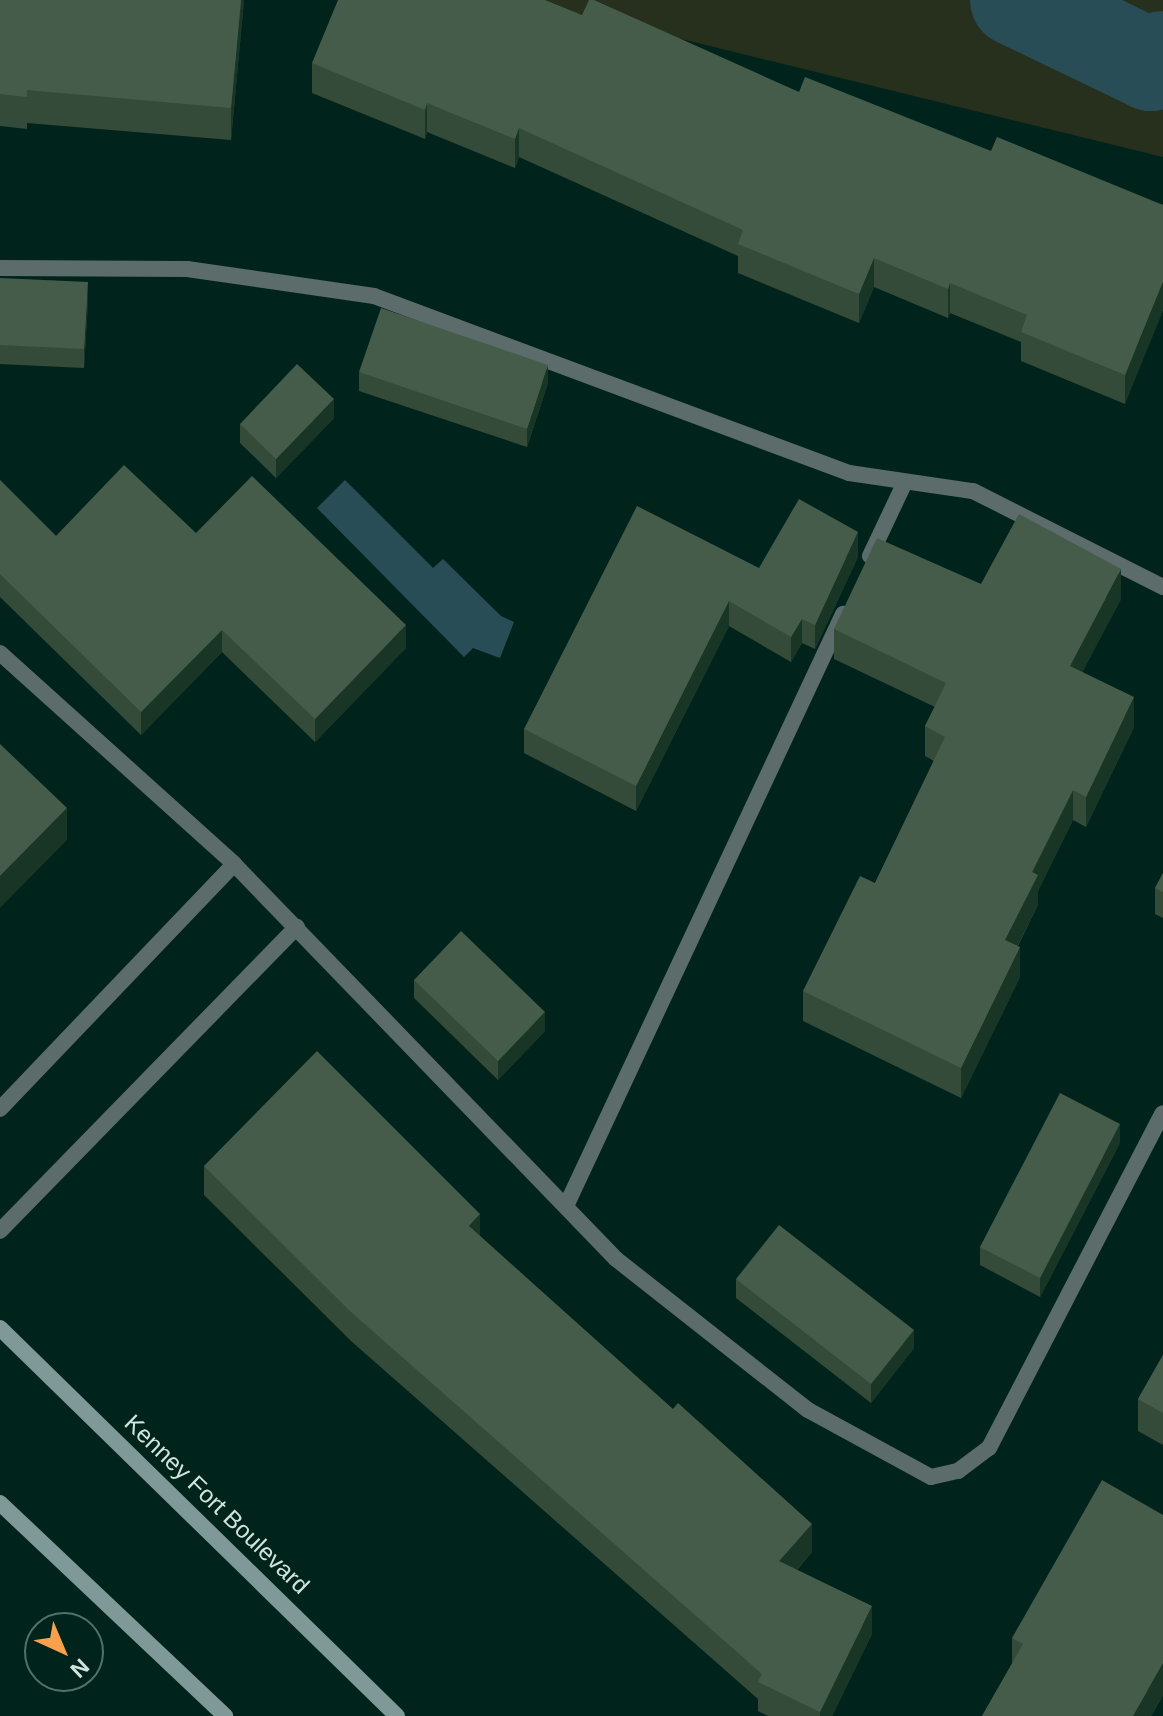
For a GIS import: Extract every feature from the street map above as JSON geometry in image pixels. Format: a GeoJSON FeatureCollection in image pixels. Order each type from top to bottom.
{"type":"FeatureCollection","features":[{"type":"Feature","properties":{"kind":"main road","name":"Kenney Fort Boulevard"},"geometry":{"type":"LineString","coordinates":[[0,1328],[397,1716]]}},
{"type":"Feature","properties":{"kind":"main road"},"geometry":{"type":"LineString","coordinates":[[0,1503],[225,1716]]}},
{"type":"Feature","properties":{"kind":"street"},"geometry":{"type":"LineString","coordinates":[[0,268],[187,269],[374,296],[849,473],[973,491],[1163,587]]}},
{"type":"Feature","properties":{"kind":"street"},"geometry":{"type":"LineString","coordinates":[[864,569],[905,482]]}},
{"type":"Feature","properties":{"kind":"street"},"geometry":{"type":"LineString","coordinates":[[566,1206],[850,598]]}},
{"type":"Feature","properties":{"kind":"street"},"geometry":{"type":"LineString","coordinates":[[0,653],[234,864],[616,1259],[808,1410],[931,1477],[958,1471],[989,1448],[1163,1113]]}},
{"type":"Feature","properties":{"kind":"street"},"geometry":{"type":"LineString","coordinates":[[0,1109],[234,864]]}},
{"type":"Feature","properties":{"kind":"street"},"geometry":{"type":"LineString","coordinates":[[0,1231],[297,927]]}},
{"type":"Feature","properties":{"kind":"green space"},"geometry":{"type":"Polygon","coordinates":[[[522,0],[1163,0],[1163,157],[522,0]]]}},
{"type":"Feature","properties":{"kind":"water"},"geometry":{"type":"Polygon","coordinates":[[[345,480],[433,568],[443,559],[501,616],[514,622],[500,658],[473,648],[464,657],[317,508],[345,480]]]}},
{"type":"Feature","properties":{"kind":"building"},"geometry":{"type":"Polygon","coordinates":[[[0,0],[241,0],[231,108],[27,90],[27,97],[0,94],[0,0]]]}},
{"type":"Feature","properties":{"kind":"building"},"geometry":{"type":"Polygon","coordinates":[[[338,0],[545,0],[582,15],[589,0],[594,0],[799,92],[805,77],[991,151],[997,137],[1163,205],[1163,282],[1125,375],[1021,332],[1027,315],[950,283],[948,289],[874,258],[859,294],[738,244],[743,230],[519,128],[515,139],[427,103],[425,110],[312,63],[338,0]]]}},
{"type":"Feature","properties":{"kind":"building"},"geometry":{"type":"Polygon","coordinates":[[[0,278],[88,282],[84,349],[0,345],[0,278]]]}},
{"type":"Feature","properties":{"kind":"building"},"geometry":{"type":"Polygon","coordinates":[[[381,308],[548,365],[527,429],[359,372],[381,308]]]}},
{"type":"Feature","properties":{"kind":"building"},"geometry":{"type":"Polygon","coordinates":[[[297,364],[334,399],[276,459],[240,424],[297,364]]]}},
{"type":"Feature","properties":{"kind":"building"},"geometry":{"type":"Polygon","coordinates":[[[124,465],[196,533],[252,476],[406,625],[315,719],[222,630],[141,712],[0,574],[0,480],[56,536],[124,465]]]}},
{"type":"Feature","properties":{"kind":"building"},"geometry":{"type":"Polygon","coordinates":[[[799,499],[858,532],[815,625],[802,619],[791,637],[729,601],[636,786],[524,729],[637,506],[759,568],[799,499]]]}},
{"type":"Feature","properties":{"kind":"building"},"geometry":{"type":"Polygon","coordinates":[[[1019,514],[1121,569],[1070,666],[1134,697],[1086,797],[1073,790],[1032,872],[1038,875],[1005,940],[1020,947],[961,1068],[803,991],[860,876],[875,883],[945,737],[925,726],[946,683],[834,629],[877,538],[981,584],[1019,514]]]}},
{"type":"Feature","properties":{"kind":"building"},"geometry":{"type":"Polygon","coordinates":[[[0,744],[67,808],[0,876],[0,744]]]}},
{"type":"Feature","properties":{"kind":"building"},"geometry":{"type":"Polygon","coordinates":[[[1163,873],[1163,892],[1155,888],[1163,873]]]}},
{"type":"Feature","properties":{"kind":"building"},"geometry":{"type":"Polygon","coordinates":[[[461,931],[545,1012],[498,1061],[414,980],[461,931]]]}},
{"type":"Feature","properties":{"kind":"building"},"geometry":{"type":"Polygon","coordinates":[[[317,1051],[480,1214],[469,1226],[673,1409],[678,1403],[812,1524],[779,1561],[872,1606],[820,1712],[758,1682],[762,1674],[351,1312],[204,1166],[317,1051]]]}},
{"type":"Feature","properties":{"kind":"building"},"geometry":{"type":"Polygon","coordinates":[[[1060,1093],[1120,1124],[1040,1278],[980,1247],[1060,1093]]]}},
{"type":"Feature","properties":{"kind":"building"},"geometry":{"type":"Polygon","coordinates":[[[779,1225],[914,1330],[871,1384],[736,1279],[779,1225]]]}},
{"type":"Feature","properties":{"kind":"building"},"geometry":{"type":"Polygon","coordinates":[[[1163,1355],[1163,1413],[1138,1399],[1163,1355]]]}},
{"type":"Feature","properties":{"kind":"building"},"geometry":{"type":"Polygon","coordinates":[[[1102,1480],[1163,1515],[1163,1663],[1133,1716],[982,1716],[1023,1644],[1012,1638],[1102,1480]]]}},
{"type":"Feature","properties":{"kind":"waterway"},"geometry":{"type":"LineString","coordinates":[[1016,0],[1151,65],[1163,57]]}}]}
